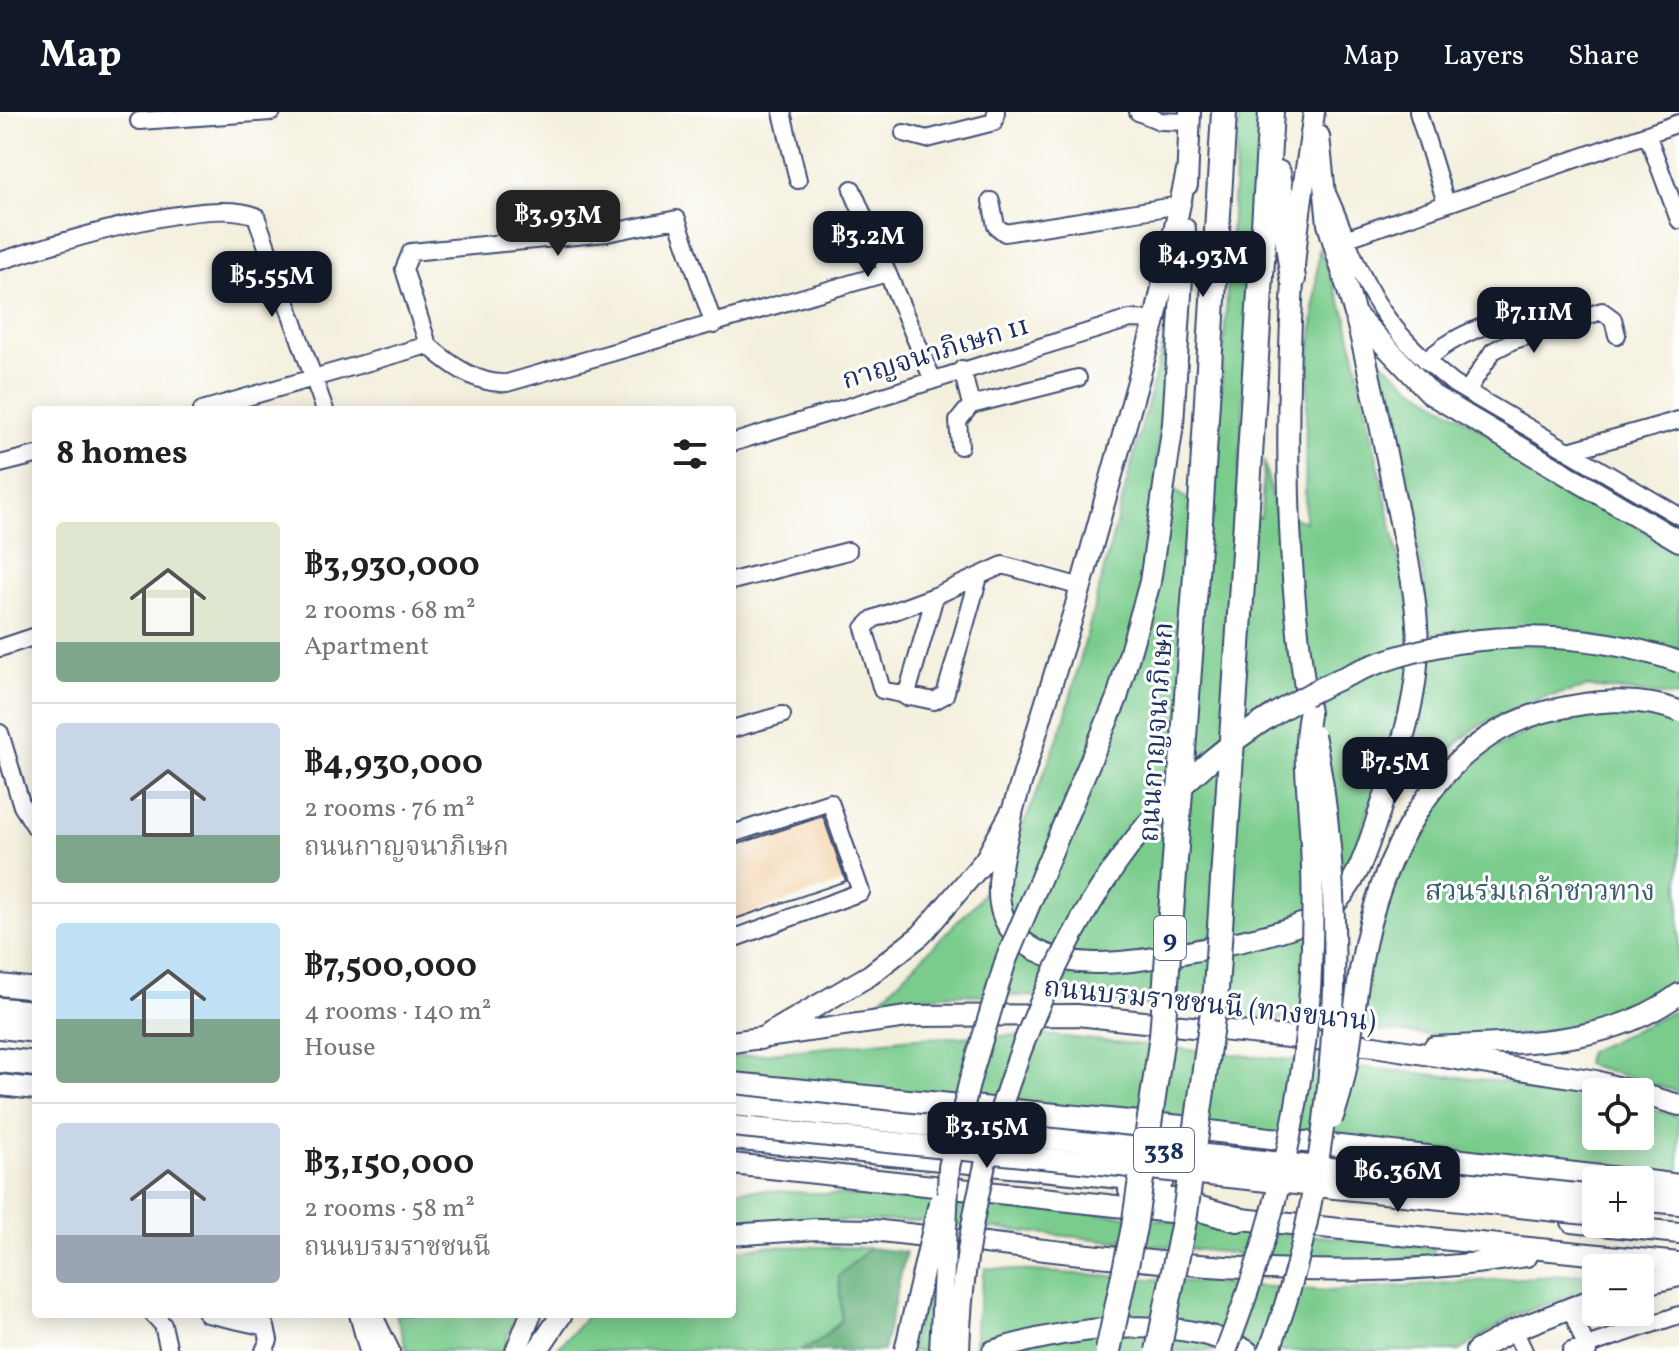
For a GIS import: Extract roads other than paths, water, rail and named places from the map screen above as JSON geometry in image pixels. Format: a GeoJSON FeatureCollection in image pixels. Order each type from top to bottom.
{"type":"FeatureCollection","features":[{"type":"Feature","properties":{"kind":"highway","name":"ถนนกาญจนาภิเษก"},"geometry":{"type":"LineString","coordinates":[[1108,1351],[1134,1227],[1162,1036],[1200,520],[1224,112]]}},
{"type":"Feature","properties":{"kind":"highway"},"geometry":{"type":"LineString","coordinates":[[1271,118],[1293,279]]}},
{"type":"Feature","properties":{"kind":"highway","name":"9"},"geometry":{"type":"LineString","coordinates":[[1158,1351],[1184,1221],[1214,1005],[1271,118]]}},
{"type":"Feature","properties":{"kind":"highway"},"geometry":{"type":"LineString","coordinates":[[0,1010],[32,1013]]}},
{"type":"Feature","properties":{"kind":"highway"},"geometry":{"type":"LineString","coordinates":[[0,1060],[32,1064]]}},
{"type":"Feature","properties":{"kind":"highway","name":"338"},"geometry":{"type":"LineString","coordinates":[[736,1085],[1192,1129]]}},
{"type":"Feature","properties":{"kind":"highway","name":"338"},"geometry":{"type":"LineString","coordinates":[[736,1137],[1183,1182]]}},
{"type":"Feature","properties":{"kind":"highway"},"geometry":{"type":"LineString","coordinates":[[1039,1168],[1237,1219]]}},
{"type":"Feature","properties":{"kind":"main road"},"geometry":{"type":"LineString","coordinates":[[1187,171],[1155,320],[1081,587],[1013,809],[999,904],[1011,930],[1029,947],[1049,957],[1115,962],[1196,950],[1301,923],[1325,913],[1343,897],[1368,846],[1393,767],[1413,694],[1418,632],[1404,538],[1355,314],[1334,252],[1315,112]]}},
{"type":"Feature","properties":{"kind":"main road"},"geometry":{"type":"LineString","coordinates":[[1315,112],[1293,279],[1288,437],[1294,605],[1324,799],[1331,897],[1332,1003],[1324,1138]]}},
{"type":"Feature","properties":{"kind":"main road"},"geometry":{"type":"LineString","coordinates":[[905,1351],[980,1041],[1006,960],[1112,710],[1150,582],[1173,424],[1190,117]]}},
{"type":"Feature","properties":{"kind":"main road"},"geometry":{"type":"LineString","coordinates":[[1355,314],[1432,395],[1679,541]]}},
{"type":"Feature","properties":{"kind":"main road"},"geometry":{"type":"LineString","coordinates":[[959,1351],[966,1263],[983,1175],[1008,1087],[1036,1012],[1075,928],[1106,876],[1143,827],[1189,779],[1221,751],[1282,709],[1331,682],[1410,652],[1503,638],[1561,638],[1614,643],[1679,662]]}},
{"type":"Feature","properties":{"kind":"main road"},"geometry":{"type":"LineString","coordinates":[[1269,1351],[1305,1233],[1324,1138],[1341,1087],[1361,961],[1374,907],[1400,841],[1434,787],[1487,738],[1535,714],[1604,701],[1643,703],[1679,711]]}},
{"type":"Feature","properties":{"kind":"main road"},"geometry":{"type":"LineString","coordinates":[[1226,1351],[1266,1240],[1285,1172],[1303,1066],[1312,947],[1312,864],[1305,763],[1309,715]]}},
{"type":"Feature","properties":{"kind":"main road"},"geometry":{"type":"LineString","coordinates":[[760,1039],[870,975],[921,935],[985,860],[1013,809]]}},
{"type":"Feature","properties":{"kind":"main road"},"geometry":{"type":"LineString","coordinates":[[0,985],[32,989]]}},
{"type":"Feature","properties":{"kind":"main road"},"geometry":{"type":"LineString","coordinates":[[1398,1050],[1561,1040],[1626,1023],[1656,1011],[1679,994]]}},
{"type":"Feature","properties":{"kind":"main road","name":"ถนนบรมราชชนนี (ทางขนาน)"},"geometry":{"type":"LineString","coordinates":[[736,1042],[847,1023],[914,1016],[1019,1013],[1148,1022],[1398,1050],[1596,1081],[1679,1105]]}},
{"type":"Feature","properties":{"kind":"main road"},"geometry":{"type":"LineString","coordinates":[[0,1028],[32,1032]]}},
{"type":"Feature","properties":{"kind":"main road"},"geometry":{"type":"LineString","coordinates":[[0,1049],[32,1053]]}},
{"type":"Feature","properties":{"kind":"main road"},"geometry":{"type":"LineString","coordinates":[[0,1085],[32,1089]]}},
{"type":"Feature","properties":{"kind":"main road","name":"338"},"geometry":{"type":"LineString","coordinates":[[736,1105],[1582,1195]]}},
{"type":"Feature","properties":{"kind":"main road","name":"338"},"geometry":{"type":"LineString","coordinates":[[736,1126],[1582,1214]]}},
{"type":"Feature","properties":{"kind":"main road","name":"338"},"geometry":{"type":"LineString","coordinates":[[1192,1129],[1582,1174]]}},
{"type":"Feature","properties":{"kind":"main road","name":"338"},"geometry":{"type":"LineString","coordinates":[[736,1164],[1679,1263]]}},
{"type":"Feature","properties":{"kind":"main road"},"geometry":{"type":"LineString","coordinates":[[940,1351],[949,1167]]}},
{"type":"Feature","properties":{"kind":"main road"},"geometry":{"type":"LineString","coordinates":[[736,1179],[821,1174]]}},
{"type":"Feature","properties":{"kind":"main road","name":"338"},"geometry":{"type":"LineString","coordinates":[[1183,1182],[1679,1233]]}},
{"type":"Feature","properties":{"kind":"main road","name":"338"},"geometry":{"type":"LineString","coordinates":[[1654,1182],[1679,1185]]}},
{"type":"Feature","properties":{"kind":"main road"},"geometry":{"type":"LineString","coordinates":[[1654,1201],[1679,1204]]}},
{"type":"Feature","properties":{"kind":"main road"},"geometry":{"type":"LineString","coordinates":[[1654,1221],[1679,1224]]}},
{"type":"Feature","properties":{"kind":"main road"},"geometry":{"type":"LineString","coordinates":[[736,1235],[816,1229],[872,1230],[1226,1265],[1337,1271],[1402,1270],[1555,1252]]}},
{"type":"Feature","properties":{"kind":"main road"},"geometry":{"type":"LineString","coordinates":[[1654,1282],[1679,1276]]}},
{"type":"Feature","properties":{"kind":"main road"},"geometry":{"type":"LineString","coordinates":[[1476,1351],[1514,1330],[1582,1303]]}},
{"type":"Feature","properties":{"kind":"main road"},"geometry":{"type":"LineString","coordinates":[[361,1318],[370,1351]]}},
{"type":"Feature","properties":{"kind":"main road"},"geometry":{"type":"LineString","coordinates":[[373,1318],[389,1351]]}},
{"type":"Feature","properties":{"kind":"main road"},"geometry":{"type":"LineString","coordinates":[[516,1351],[529,1318]]}},
{"type":"Feature","properties":{"kind":"main road"},"geometry":{"type":"LineString","coordinates":[[537,1351],[559,1318]]}},
{"type":"Feature","properties":{"kind":"main road"},"geometry":{"type":"LineString","coordinates":[[993,1351],[1067,1333],[1136,1328],[1187,1333],[1247,1351]]}},
{"type":"Feature","properties":{"kind":"street"},"geometry":{"type":"LineString","coordinates":[[139,121],[272,112]]}},
{"type":"Feature","properties":{"kind":"street"},"geometry":{"type":"LineString","coordinates":[[782,112],[798,180]]}},
{"type":"Feature","properties":{"kind":"street"},"geometry":{"type":"LineString","coordinates":[[904,133],[927,139],[994,122],[996,112]]}},
{"type":"Feature","properties":{"kind":"street"},"geometry":{"type":"LineString","coordinates":[[1138,112],[1160,121],[1190,117]]}},
{"type":"Feature","properties":{"kind":"street"},"geometry":{"type":"LineString","coordinates":[[1418,112],[1446,203]]}},
{"type":"Feature","properties":{"kind":"street"},"geometry":{"type":"LineString","coordinates":[[1348,238],[1679,123]]}},
{"type":"Feature","properties":{"kind":"street"},"geometry":{"type":"LineString","coordinates":[[1647,134],[1679,220]]}},
{"type":"Feature","properties":{"kind":"street"},"geometry":{"type":"LineString","coordinates":[[852,189],[932,378]]}},
{"type":"Feature","properties":{"kind":"street"},"geometry":{"type":"LineString","coordinates":[[1325,190],[1373,297],[1406,342],[1426,361],[1467,391],[1677,514]]}},
{"type":"Feature","properties":{"kind":"street"},"geometry":{"type":"LineString","coordinates":[[991,201],[996,226],[1005,233],[1180,205]]}},
{"type":"Feature","properties":{"kind":"street"},"geometry":{"type":"LineString","coordinates":[[0,261],[58,242],[194,212],[232,211],[256,216],[324,406]]}},
{"type":"Feature","properties":{"kind":"street"},"geometry":{"type":"LineString","coordinates":[[714,325],[677,219],[607,233],[411,252],[404,269],[428,345],[447,363],[487,381],[507,383],[714,325],[887,273]]}},
{"type":"Feature","properties":{"kind":"street"},"geometry":{"type":"LineString","coordinates":[[1467,391],[1493,351],[1512,341],[1602,311],[1613,319],[1617,335]]}},
{"type":"Feature","properties":{"kind":"street","name":"กาญจนาภิเษก 11"},"geometry":{"type":"LineString","coordinates":[[736,442],[932,378],[1130,319],[1155,320]]}},
{"type":"Feature","properties":{"kind":"street"},"geometry":{"type":"LineString","coordinates":[[1426,361],[1462,335],[1501,320]]}},
{"type":"Feature","properties":{"kind":"street"},"geometry":{"type":"LineString","coordinates":[[217,406],[316,380],[428,345]]}},
{"type":"Feature","properties":{"kind":"street"},"geometry":{"type":"LineString","coordinates":[[962,369],[971,405]]}},
{"type":"Feature","properties":{"kind":"street"},"geometry":{"type":"LineString","coordinates":[[960,446],[958,421],[971,405],[1078,378]]}},
{"type":"Feature","properties":{"kind":"street"},"geometry":{"type":"LineString","coordinates":[[1569,451],[1679,420]]}},
{"type":"Feature","properties":{"kind":"street"},"geometry":{"type":"LineString","coordinates":[[0,464],[32,456]]}},
{"type":"Feature","properties":{"kind":"street"},"geometry":{"type":"LineString","coordinates":[[736,580],[848,551]]}},
{"type":"Feature","properties":{"kind":"street"},"geometry":{"type":"LineString","coordinates":[[979,577],[945,695],[934,701],[882,690],[864,628],[873,619],[935,596],[1003,565],[1081,587]]}},
{"type":"Feature","properties":{"kind":"street"},"geometry":{"type":"LineString","coordinates":[[906,697],[935,596]]}},
{"type":"Feature","properties":{"kind":"street"},"geometry":{"type":"LineString","coordinates":[[0,648],[32,637]]}},
{"type":"Feature","properties":{"kind":"street"},"geometry":{"type":"LineString","coordinates":[[736,728],[782,715]]}},
{"type":"Feature","properties":{"kind":"street"},"geometry":{"type":"LineString","coordinates":[[0,733],[22,806],[32,822]]}},
{"type":"Feature","properties":{"kind":"street"},"geometry":{"type":"LineString","coordinates":[[736,833],[830,802],[861,892],[736,938]]}},
{"type":"Feature","properties":{"kind":"street"},"geometry":{"type":"LineString","coordinates":[[1570,1307],[1582,1349],[1679,1315]]}},
{"type":"Feature","properties":{"kind":"street"},"geometry":{"type":"LineString","coordinates":[[157,1318],[163,1325],[169,1351]]}},
{"type":"Feature","properties":{"kind":"street"},"geometry":{"type":"LineString","coordinates":[[225,1318],[266,1327],[269,1340],[264,1351]]}},
{"type":"Feature","properties":{"kind":"street"},"geometry":{"type":"LineString","coordinates":[[1514,1330],[1524,1351]]}},
{"type":"Feature","properties":{"kind":"park label","name":"สวนร่มเกล้าชาวทาง"},"geometry":{"type":"Point","coordinates":[1540,890]}}]}
